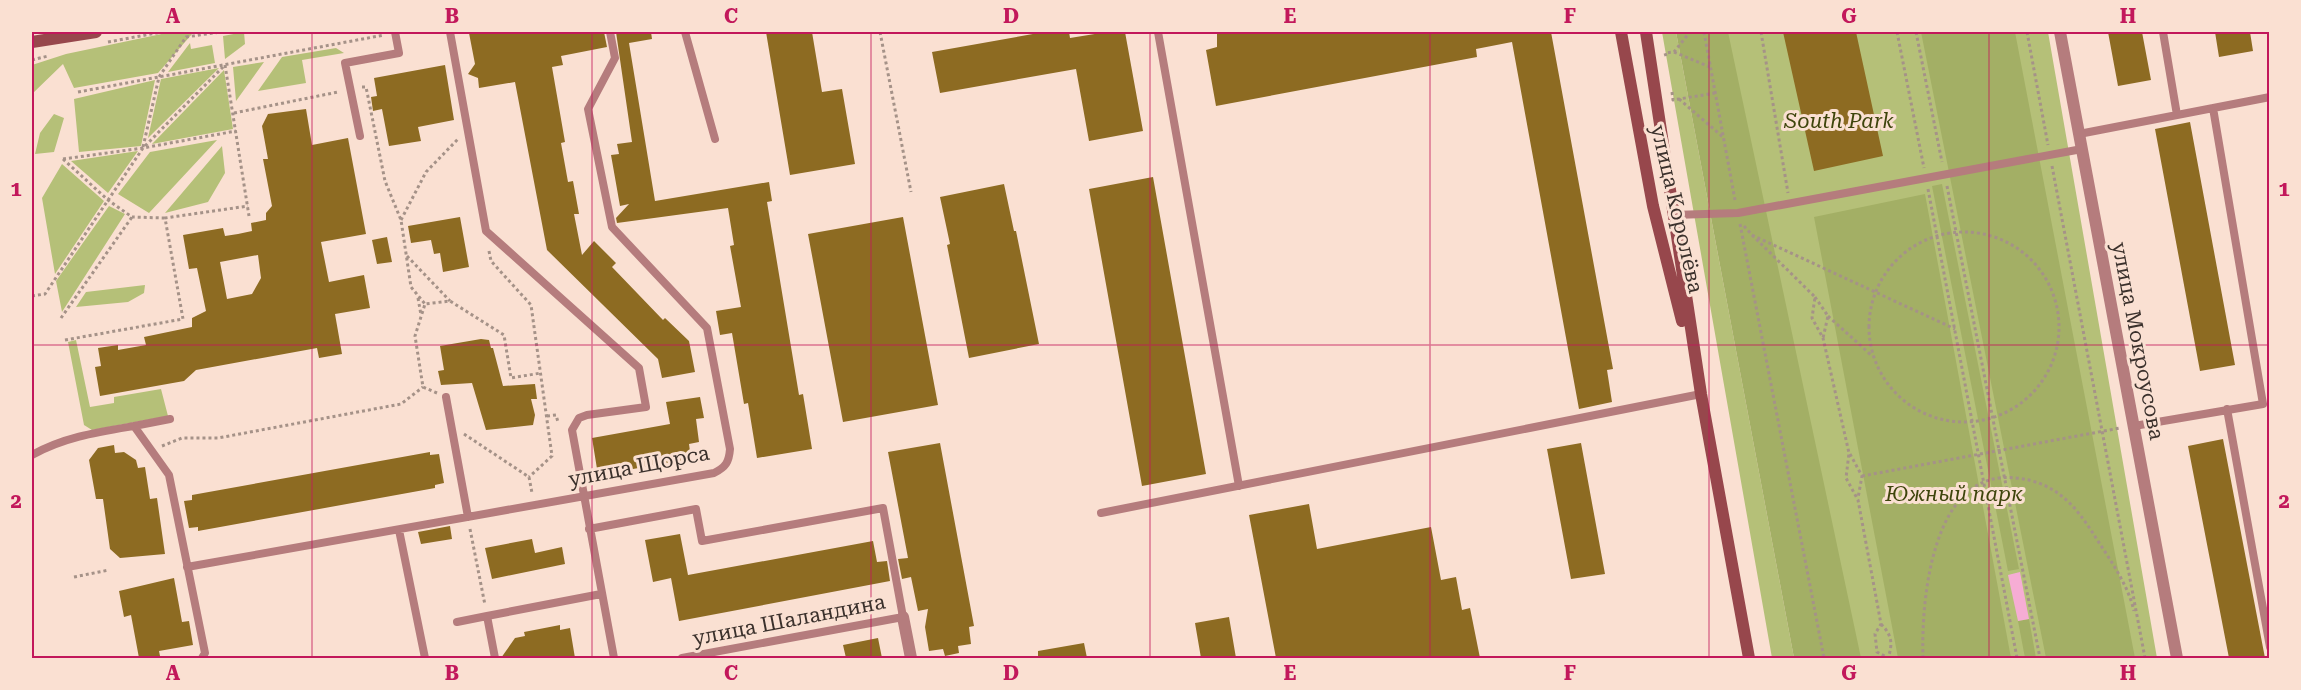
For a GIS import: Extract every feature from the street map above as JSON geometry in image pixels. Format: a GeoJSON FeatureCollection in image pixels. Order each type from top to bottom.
{"type":"FeatureCollection","features":[{"type":"Feature","properties":{"kind":"street"},"geometry":{"type":"LineString","coordinates":[[33,42],[70,32]]}},
{"type":"Feature","properties":{"kind":"street"},"geometry":{"type":"LineString","coordinates":[[33,42],[96,32]]}},
{"type":"Feature","properties":{"kind":"street","name":"улица Королёва"},"geometry":{"type":"LineString","coordinates":[[1621,32],[1653,206],[1701,393]]}},
{"type":"Feature","properties":{"kind":"street","name":"улица Королёва"},"geometry":{"type":"LineString","coordinates":[[1646,32],[1701,393],[1749,658]]}},
{"type":"Feature","properties":{"kind":"street","name":"улица Мокроусова"},"geometry":{"type":"LineString","coordinates":[[2060,32],[2177,658]]}},
{"type":"Feature","properties":{"kind":"street"},"geometry":{"type":"LineString","coordinates":[[903,617],[911,658]]}},
{"type":"Feature","properties":{"kind":"lane"},"geometry":{"type":"LineString","coordinates":[[360,136],[345,63],[399,53],[395,32]]}},
{"type":"Feature","properties":{"kind":"lane"},"geometry":{"type":"LineString","coordinates":[[450,32],[486,231],[639,368],[645,407],[587,415],[574,423],[572,430],[614,658]]}},
{"type":"Feature","properties":{"kind":"lane","name":"улица Щорса"},"geometry":{"type":"LineString","coordinates":[[187,567],[583,497],[714,473],[723,469],[729,460],[730,449],[707,328],[612,226],[588,109],[615,58],[610,32]]}},
{"type":"Feature","properties":{"kind":"lane"},"geometry":{"type":"LineString","coordinates":[[685,32],[715,139]]}},
{"type":"Feature","properties":{"kind":"lane"},"geometry":{"type":"LineString","coordinates":[[1158,32],[1239,486]]}},
{"type":"Feature","properties":{"kind":"lane"},"geometry":{"type":"LineString","coordinates":[[2163,32],[2177,115]]}},
{"type":"Feature","properties":{"kind":"lane"},"geometry":{"type":"LineString","coordinates":[[2079,134],[2270,97]]}},
{"type":"Feature","properties":{"kind":"lane"},"geometry":{"type":"LineString","coordinates":[[2134,426],[2266,403],[2212,108]]}},
{"type":"Feature","properties":{"kind":"lane"},"geometry":{"type":"LineString","coordinates":[[1673,215],[1738,213],[2082,149]]}},
{"type":"Feature","properties":{"kind":"lane"},"geometry":{"type":"LineString","coordinates":[[1101,513],[1701,393]]}},
{"type":"Feature","properties":{"kind":"lane"},"geometry":{"type":"LineString","coordinates":[[446,397],[468,517]]}},
{"type":"Feature","properties":{"kind":"lane"},"geometry":{"type":"LineString","coordinates":[[2227,409],[2270,647]]}},
{"type":"Feature","properties":{"kind":"lane"},"geometry":{"type":"LineString","coordinates":[[32,455],[72,437],[170,419]]}},
{"type":"Feature","properties":{"kind":"lane"},"geometry":{"type":"LineString","coordinates":[[134,426],[169,476],[205,653],[202,658]]}},
{"type":"Feature","properties":{"kind":"lane"},"geometry":{"type":"LineString","coordinates":[[589,529],[696,509],[702,541],[883,507],[903,617]]}},
{"type":"Feature","properties":{"kind":"lane"},"geometry":{"type":"LineString","coordinates":[[399,530],[425,658]]}},
{"type":"Feature","properties":{"kind":"lane"},"geometry":{"type":"LineString","coordinates":[[457,622],[602,594]]}},
{"type":"Feature","properties":{"kind":"lane"},"geometry":{"type":"LineString","coordinates":[[487,616],[495,658]]}},
{"type":"Feature","properties":{"kind":"lane","name":"улица Шаландина"},"geometry":{"type":"LineString","coordinates":[[682,658],[903,617]]}},
{"type":"Feature","properties":{"kind":"path"},"geometry":{"type":"LineString","coordinates":[[143,148],[159,77],[186,37],[220,32]]}},
{"type":"Feature","properties":{"kind":"path"},"geometry":{"type":"LineString","coordinates":[[78,92],[395,32]]}},
{"type":"Feature","properties":{"kind":"path"},"geometry":{"type":"LineString","coordinates":[[880,32],[911,192]]}},
{"type":"Feature","properties":{"kind":"path"},"geometry":{"type":"LineString","coordinates":[[1674,52],[1690,32]]}},
{"type":"Feature","properties":{"kind":"path"},"geometry":{"type":"LineString","coordinates":[[1704,32],[1824,658]]}},
{"type":"Feature","properties":{"kind":"path"},"geometry":{"type":"LineString","coordinates":[[1761,32],[1790,203]]}},
{"type":"Feature","properties":{"kind":"path"},"geometry":{"type":"LineString","coordinates":[[1897,32],[2017,658]]}},
{"type":"Feature","properties":{"kind":"path"},"geometry":{"type":"LineString","coordinates":[[1916,32],[2040,658]]}},
{"type":"Feature","properties":{"kind":"path"},"geometry":{"type":"LineString","coordinates":[[2027,32],[2144,658]]}},
{"type":"Feature","properties":{"kind":"path"},"geometry":{"type":"LineString","coordinates":[[1667,65],[1665,53],[1674,52],[1710,67]]}},
{"type":"Feature","properties":{"kind":"path"},"geometry":{"type":"LineString","coordinates":[[225,65],[249,216]]}},
{"type":"Feature","properties":{"kind":"path"},"geometry":{"type":"LineString","coordinates":[[32,296],[45,294],[143,148],[225,65]]}},
{"type":"Feature","properties":{"kind":"path"},"geometry":{"type":"LineString","coordinates":[[234,113],[366,87],[384,181],[401,220],[411,287],[425,304]]}},
{"type":"Feature","properties":{"kind":"path"},"geometry":{"type":"LineString","coordinates":[[1671,88],[1673,100],[1715,93]]}},
{"type":"Feature","properties":{"kind":"path"},"geometry":{"type":"LineString","coordinates":[[1679,99],[1723,137]]}},
{"type":"Feature","properties":{"kind":"path"},"geometry":{"type":"LineString","coordinates":[[1711,126],[1720,122]]}},
{"type":"Feature","properties":{"kind":"path"},"geometry":{"type":"LineString","coordinates":[[401,220],[426,172],[467,129]]}},
{"type":"Feature","properties":{"kind":"path"},"geometry":{"type":"LineString","coordinates":[[236,131],[143,148],[63,159],[108,200],[132,217],[165,218],[248,206]]}},
{"type":"Feature","properties":{"kind":"path"},"geometry":{"type":"LineString","coordinates":[[61,318],[132,217]]}},
{"type":"Feature","properties":{"kind":"path"},"geometry":{"type":"LineString","coordinates":[[65,340],[183,319],[165,218]]}},
{"type":"Feature","properties":{"kind":"path"},"geometry":{"type":"LineString","coordinates":[[1744,226],[1815,297],[1828,316],[1872,356]]}},
{"type":"Feature","properties":{"kind":"path"},"geometry":{"type":"LineString","coordinates":[[486,231],[491,261],[531,305],[552,456],[529,477]]}},
{"type":"Feature","properties":{"kind":"path"},"geometry":{"type":"LineString","coordinates":[[1956,233],[1979,233],[2004,240],[2026,253],[2043,271],[2055,294],[2060,319],[2059,344],[2050,369],[2036,389],[2016,405],[1992,415],[1952,420],[1926,413],[1902,400],[1884,380],[1872,356],[1868,323],[1876,291],[1891,266],[1914,248],[1937,238],[1956,233]]}},
{"type":"Feature","properties":{"kind":"path"},"geometry":{"type":"LineString","coordinates":[[1752,235],[1954,329]]}},
{"type":"Feature","properties":{"kind":"path"},"geometry":{"type":"LineString","coordinates":[[406,255],[450,301],[504,335],[511,378],[540,374]]}},
{"type":"Feature","properties":{"kind":"path"},"geometry":{"type":"LineString","coordinates":[[418,296],[421,317]]}},
{"type":"Feature","properties":{"kind":"path"},"geometry":{"type":"LineString","coordinates":[[1815,297],[1812,318],[1823,338],[1849,453],[1862,476],[1858,500]]}},
{"type":"Feature","properties":{"kind":"path"},"geometry":{"type":"LineString","coordinates":[[425,304],[450,301]]}},
{"type":"Feature","properties":{"kind":"path"},"geometry":{"type":"LineString","coordinates":[[423,387],[415,336],[425,304]]}},
{"type":"Feature","properties":{"kind":"path"},"geometry":{"type":"LineString","coordinates":[[1823,338],[1828,316]]}},
{"type":"Feature","properties":{"kind":"path"},"geometry":{"type":"LineString","coordinates":[[423,387],[446,397]]}},
{"type":"Feature","properties":{"kind":"path"},"geometry":{"type":"LineString","coordinates":[[152,450],[182,438],[218,438],[400,404],[423,387]]}},
{"type":"Feature","properties":{"kind":"path"},"geometry":{"type":"LineString","coordinates":[[547,416],[556,415],[558,422]]}},
{"type":"Feature","properties":{"kind":"path"},"geometry":{"type":"LineString","coordinates":[[451,425],[529,477],[532,493]]}},
{"type":"Feature","properties":{"kind":"path"},"geometry":{"type":"LineString","coordinates":[[1862,476],[2134,426]]}},
{"type":"Feature","properties":{"kind":"path"},"geometry":{"type":"LineString","coordinates":[[1849,453],[1846,478],[1858,500],[1881,624],[1890,633],[1892,648],[1888,658],[1877,651],[1875,634],[1881,624]]}},
{"type":"Feature","properties":{"kind":"path"},"geometry":{"type":"LineString","coordinates":[[1923,658],[1922,627],[1929,571],[1944,526],[1960,496],[1984,481],[2005,478],[2032,480],[2056,489],[2084,519],[2115,568],[2132,605],[2144,658]]}},
{"type":"Feature","properties":{"kind":"path"},"geometry":{"type":"LineString","coordinates":[[468,517],[482,592]]}},
{"type":"Feature","properties":{"kind":"path"},"geometry":{"type":"LineString","coordinates":[[74,577],[109,570]]}},
{"type":"Feature","properties":{"kind":"green space"},"geometry":{"type":"Polygon","coordinates":[[[171,32],[206,32],[192,34],[158,73],[74,88],[63,64],[32,94],[32,65],[66,54],[171,32]]]}},
{"type":"Feature","properties":{"kind":"green space"},"geometry":{"type":"Polygon","coordinates":[[[244,32],[245,44],[225,59],[223,36],[244,32]]]}},
{"type":"Feature","properties":{"kind":"green space"},"geometry":{"type":"Polygon","coordinates":[[[1662,32],[1676,32],[1794,658],[1772,658],[1662,32]]]}},
{"type":"Feature","properties":{"kind":"green space"},"geometry":{"type":"Polygon","coordinates":[[[1676,32],[1728,32],[1861,658],[1794,658],[1676,32]]]}},
{"type":"Feature","properties":{"kind":"green space","name":"Южный парк"},"geometry":{"type":"Polygon","coordinates":[[[1703,32],[2048,32],[2157,658],[1823,658],[1703,32]]]}},
{"type":"Feature","properties":{"kind":"green space"},"geometry":{"type":"Polygon","coordinates":[[[1921,32],[2015,32],[2135,658],[2046,658],[1921,32]]]}},
{"type":"Feature","properties":{"kind":"green space"},"geometry":{"type":"Polygon","coordinates":[[[190,43],[191,49],[212,45],[215,63],[168,72],[190,43]]]}},
{"type":"Feature","properties":{"kind":"green space"},"geometry":{"type":"Polygon","coordinates":[[[336,48],[344,53],[302,60],[306,83],[258,91],[282,57],[336,48]]]}},
{"type":"Feature","properties":{"kind":"green space"},"geometry":{"type":"Polygon","coordinates":[[[264,62],[236,101],[233,67],[264,62]]]}},
{"type":"Feature","properties":{"kind":"green space"},"geometry":{"type":"Polygon","coordinates":[[[219,68],[148,138],[161,79],[219,68]]]}},
{"type":"Feature","properties":{"kind":"green space"},"geometry":{"type":"Polygon","coordinates":[[[224,70],[233,129],[152,144],[224,70]]]}},
{"type":"Feature","properties":{"kind":"green space"},"geometry":{"type":"Polygon","coordinates":[[[155,80],[141,146],[79,152],[74,99],[155,80]]]}},
{"type":"Feature","properties":{"kind":"green space"},"geometry":{"type":"Polygon","coordinates":[[[54,114],[64,118],[54,152],[35,154],[40,133],[54,114]]]}},
{"type":"Feature","properties":{"kind":"green space"},"geometry":{"type":"Polygon","coordinates":[[[217,140],[149,213],[118,194],[150,152],[217,140]]]}},
{"type":"Feature","properties":{"kind":"green space"},"geometry":{"type":"Polygon","coordinates":[[[222,146],[225,173],[208,202],[165,213],[222,146]]]}},
{"type":"Feature","properties":{"kind":"green space"},"geometry":{"type":"Polygon","coordinates":[[[138,151],[108,193],[71,161],[138,151]]]}},
{"type":"Feature","properties":{"kind":"green space"},"geometry":{"type":"Polygon","coordinates":[[[62,164],[104,201],[55,274],[42,198],[62,164]]]}},
{"type":"Feature","properties":{"kind":"green space"},"geometry":{"type":"Polygon","coordinates":[[[1942,184],[2019,569],[2008,571],[1932,186],[1942,184]]]}},
{"type":"Feature","properties":{"kind":"green space"},"geometry":{"type":"Polygon","coordinates":[[[1925,194],[2011,658],[1898,658],[1814,217],[1925,194]]]}},
{"type":"Feature","properties":{"kind":"green space"},"geometry":{"type":"Polygon","coordinates":[[[109,206],[125,214],[62,312],[56,281],[109,206]]]}},
{"type":"Feature","properties":{"kind":"green space"},"geometry":{"type":"Polygon","coordinates":[[[145,285],[144,293],[128,302],[76,307],[86,292],[145,285]]]}},
{"type":"Feature","properties":{"kind":"green space"},"geometry":{"type":"Polygon","coordinates":[[[76,340],[90,407],[114,403],[114,397],[161,389],[168,416],[92,430],[84,425],[68,342],[76,340]]]}},
{"type":"Feature","properties":{"kind":"green space"},"geometry":{"type":"Polygon","coordinates":[[[2029,619],[2036,658],[2025,658],[2018,621],[2029,619]]]}},
{"type":"Feature","properties":{"kind":"shaded area"},"geometry":{"type":"Polygon","coordinates":[[[2020,572],[2029,619],[2018,621],[2008,575],[2020,572]]]}},
{"type":"Feature","properties":{"kind":"building"},"geometry":{"type":"Polygon","coordinates":[[[604,32],[607,47],[561,56],[563,65],[552,67],[565,142],[561,143],[568,182],[573,181],[579,214],[574,214],[582,255],[594,241],[616,263],[612,267],[663,320],[665,318],[689,341],[695,372],[662,378],[658,359],[547,250],[515,82],[479,88],[478,78],[468,74],[475,64],[469,33],[604,32]]]}},
{"type":"Feature","properties":{"kind":"building"},"geometry":{"type":"Polygon","coordinates":[[[616,32],[651,32],[652,39],[629,43],[655,201],[769,182],[772,201],[767,202],[799,395],[803,394],[812,449],[757,458],[748,403],[744,404],[732,333],[720,335],[716,311],[741,307],[730,246],[734,245],[728,208],[617,223],[616,218],[629,204],[620,206],[611,155],[619,154],[617,144],[632,142],[616,32]]]}},
{"type":"Feature","properties":{"kind":"building"},"geometry":{"type":"Polygon","coordinates":[[[766,32],[812,32],[822,92],[842,89],[855,164],[790,175],[766,32]]]}},
{"type":"Feature","properties":{"kind":"building"},"geometry":{"type":"Polygon","coordinates":[[[1044,32],[1069,32],[1070,38],[1107,32],[1125,32],[1143,131],[1089,141],[1076,69],[940,93],[932,52],[1044,32]]]}},
{"type":"Feature","properties":{"kind":"building"},"geometry":{"type":"Polygon","coordinates":[[[1217,32],[1551,32],[1613,369],[1607,370],[1612,402],[1579,409],[1512,42],[1476,49],[1477,57],[1216,106],[1206,50],[1217,47],[1217,32]]]}},
{"type":"Feature","properties":{"kind":"building"},"geometry":{"type":"Polygon","coordinates":[[[1783,32],[1856,32],[1883,156],[1814,171],[1783,32]]]}},
{"type":"Feature","properties":{"kind":"building"},"geometry":{"type":"Polygon","coordinates":[[[2108,32],[2142,32],[2151,80],[2118,86],[2108,32]]]}},
{"type":"Feature","properties":{"kind":"building"},"geometry":{"type":"Polygon","coordinates":[[[2215,32],[2250,32],[2253,51],[2219,57],[2215,32]]]}},
{"type":"Feature","properties":{"kind":"building"},"geometry":{"type":"Polygon","coordinates":[[[445,65],[454,120],[418,127],[421,141],[389,146],[382,109],[373,111],[371,97],[377,96],[374,78],[445,65]]]}},
{"type":"Feature","properties":{"kind":"building"},"geometry":{"type":"Polygon","coordinates":[[[306,109],[312,145],[348,138],[366,234],[321,242],[329,282],[364,275],[370,308],[335,314],[342,354],[319,358],[317,348],[196,370],[184,381],[100,396],[95,367],[101,366],[98,348],[118,345],[118,350],[146,345],[144,337],[192,327],[192,318],[206,311],[197,268],[189,269],[183,235],[223,228],[225,236],[238,234],[252,231],[251,223],[266,220],[266,213],[272,206],[263,159],[268,159],[262,126],[268,114],[306,109]],[[258,255],[220,262],[227,299],[252,294],[261,278],[258,255]]]}},
{"type":"Feature","properties":{"kind":"building"},"geometry":{"type":"Polygon","coordinates":[[[2190,122],[2235,365],[2200,371],[2155,129],[2190,122]]]}},
{"type":"Feature","properties":{"kind":"building"},"geometry":{"type":"Polygon","coordinates":[[[1153,177],[1206,474],[1142,486],[1089,189],[1153,177]]]}},
{"type":"Feature","properties":{"kind":"building"},"geometry":{"type":"Polygon","coordinates":[[[1004,184],[1039,344],[969,358],[940,197],[1004,184]]]}},
{"type":"Feature","properties":{"kind":"building"},"geometry":{"type":"Polygon","coordinates":[[[460,217],[469,267],[443,272],[440,253],[434,254],[431,240],[411,243],[408,226],[460,217]]]}},
{"type":"Feature","properties":{"kind":"building"},"geometry":{"type":"Polygon","coordinates":[[[903,217],[938,405],[843,422],[808,234],[903,217]]]}},
{"type":"Feature","properties":{"kind":"building"},"geometry":{"type":"Polygon","coordinates":[[[387,237],[392,262],[377,264],[372,240],[387,237]]]}},
{"type":"Feature","properties":{"kind":"building"},"geometry":{"type":"Polygon","coordinates":[[[481,339],[489,340],[493,348],[503,386],[535,384],[537,399],[531,399],[535,415],[533,425],[486,430],[472,383],[441,385],[438,371],[444,370],[440,346],[481,339]]]}},
{"type":"Feature","properties":{"kind":"building"},"geometry":{"type":"Polygon","coordinates":[[[700,397],[704,418],[696,419],[699,442],[689,444],[691,459],[598,475],[592,438],[670,424],[666,402],[700,397]]]}},
{"type":"Feature","properties":{"kind":"building"},"geometry":{"type":"Polygon","coordinates":[[[2223,439],[2265,658],[2229,658],[2188,446],[2223,439]]]}},
{"type":"Feature","properties":{"kind":"building"},"geometry":{"type":"Polygon","coordinates":[[[940,443],[974,626],[969,627],[971,644],[958,646],[959,653],[945,656],[943,649],[929,651],[925,627],[928,609],[918,611],[911,577],[902,579],[898,559],[908,558],[888,452],[940,443]]]}},
{"type":"Feature","properties":{"kind":"building"},"geometry":{"type":"Polygon","coordinates":[[[1581,443],[1605,574],[1571,579],[1547,449],[1581,443]]]}},
{"type":"Feature","properties":{"kind":"building"},"geometry":{"type":"Polygon","coordinates":[[[114,445],[115,453],[124,452],[136,460],[138,468],[145,467],[150,499],[157,498],[165,554],[120,558],[110,549],[103,499],[96,499],[89,460],[98,448],[114,445]]]}},
{"type":"Feature","properties":{"kind":"building"},"geometry":{"type":"Polygon","coordinates":[[[430,452],[430,455],[439,454],[444,483],[435,485],[435,488],[198,531],[198,527],[189,528],[184,501],[192,500],[192,495],[430,452]]]}},
{"type":"Feature","properties":{"kind":"building"},"geometry":{"type":"Polygon","coordinates":[[[1309,504],[1317,549],[1431,527],[1441,580],[1456,577],[1462,610],[1470,608],[1480,658],[1276,658],[1249,515],[1309,504]]]}},
{"type":"Feature","properties":{"kind":"building"},"geometry":{"type":"Polygon","coordinates":[[[450,526],[452,539],[421,544],[418,532],[450,526]]]}},
{"type":"Feature","properties":{"kind":"building"},"geometry":{"type":"Polygon","coordinates":[[[680,534],[688,575],[873,541],[877,562],[887,561],[890,581],[679,621],[671,578],[653,582],[645,540],[680,534]]]}},
{"type":"Feature","properties":{"kind":"building"},"geometry":{"type":"Polygon","coordinates":[[[532,539],[535,553],[562,547],[565,564],[492,579],[485,548],[532,539]]]}},
{"type":"Feature","properties":{"kind":"building"},"geometry":{"type":"Polygon","coordinates":[[[174,578],[182,622],[189,621],[193,645],[159,651],[160,656],[139,658],[131,615],[124,617],[119,591],[174,578]]]}},
{"type":"Feature","properties":{"kind":"building"},"geometry":{"type":"Polygon","coordinates":[[[1229,617],[1236,658],[1201,658],[1195,623],[1229,617]]]}},
{"type":"Feature","properties":{"kind":"building"},"geometry":{"type":"Polygon","coordinates":[[[560,625],[560,630],[570,628],[575,658],[501,658],[515,638],[525,636],[524,632],[560,625]]]}},
{"type":"Feature","properties":{"kind":"building"},"geometry":{"type":"Polygon","coordinates":[[[878,638],[882,658],[846,658],[843,645],[878,638]]]}},
{"type":"Feature","properties":{"kind":"building"},"geometry":{"type":"Polygon","coordinates":[[[1084,643],[1087,658],[1038,658],[1038,651],[1084,643]]]}},
{"type":"Feature","properties":{"kind":"park label","name":"South Park"},"geometry":{"type":"Point","coordinates":[1839,121]}}]}
